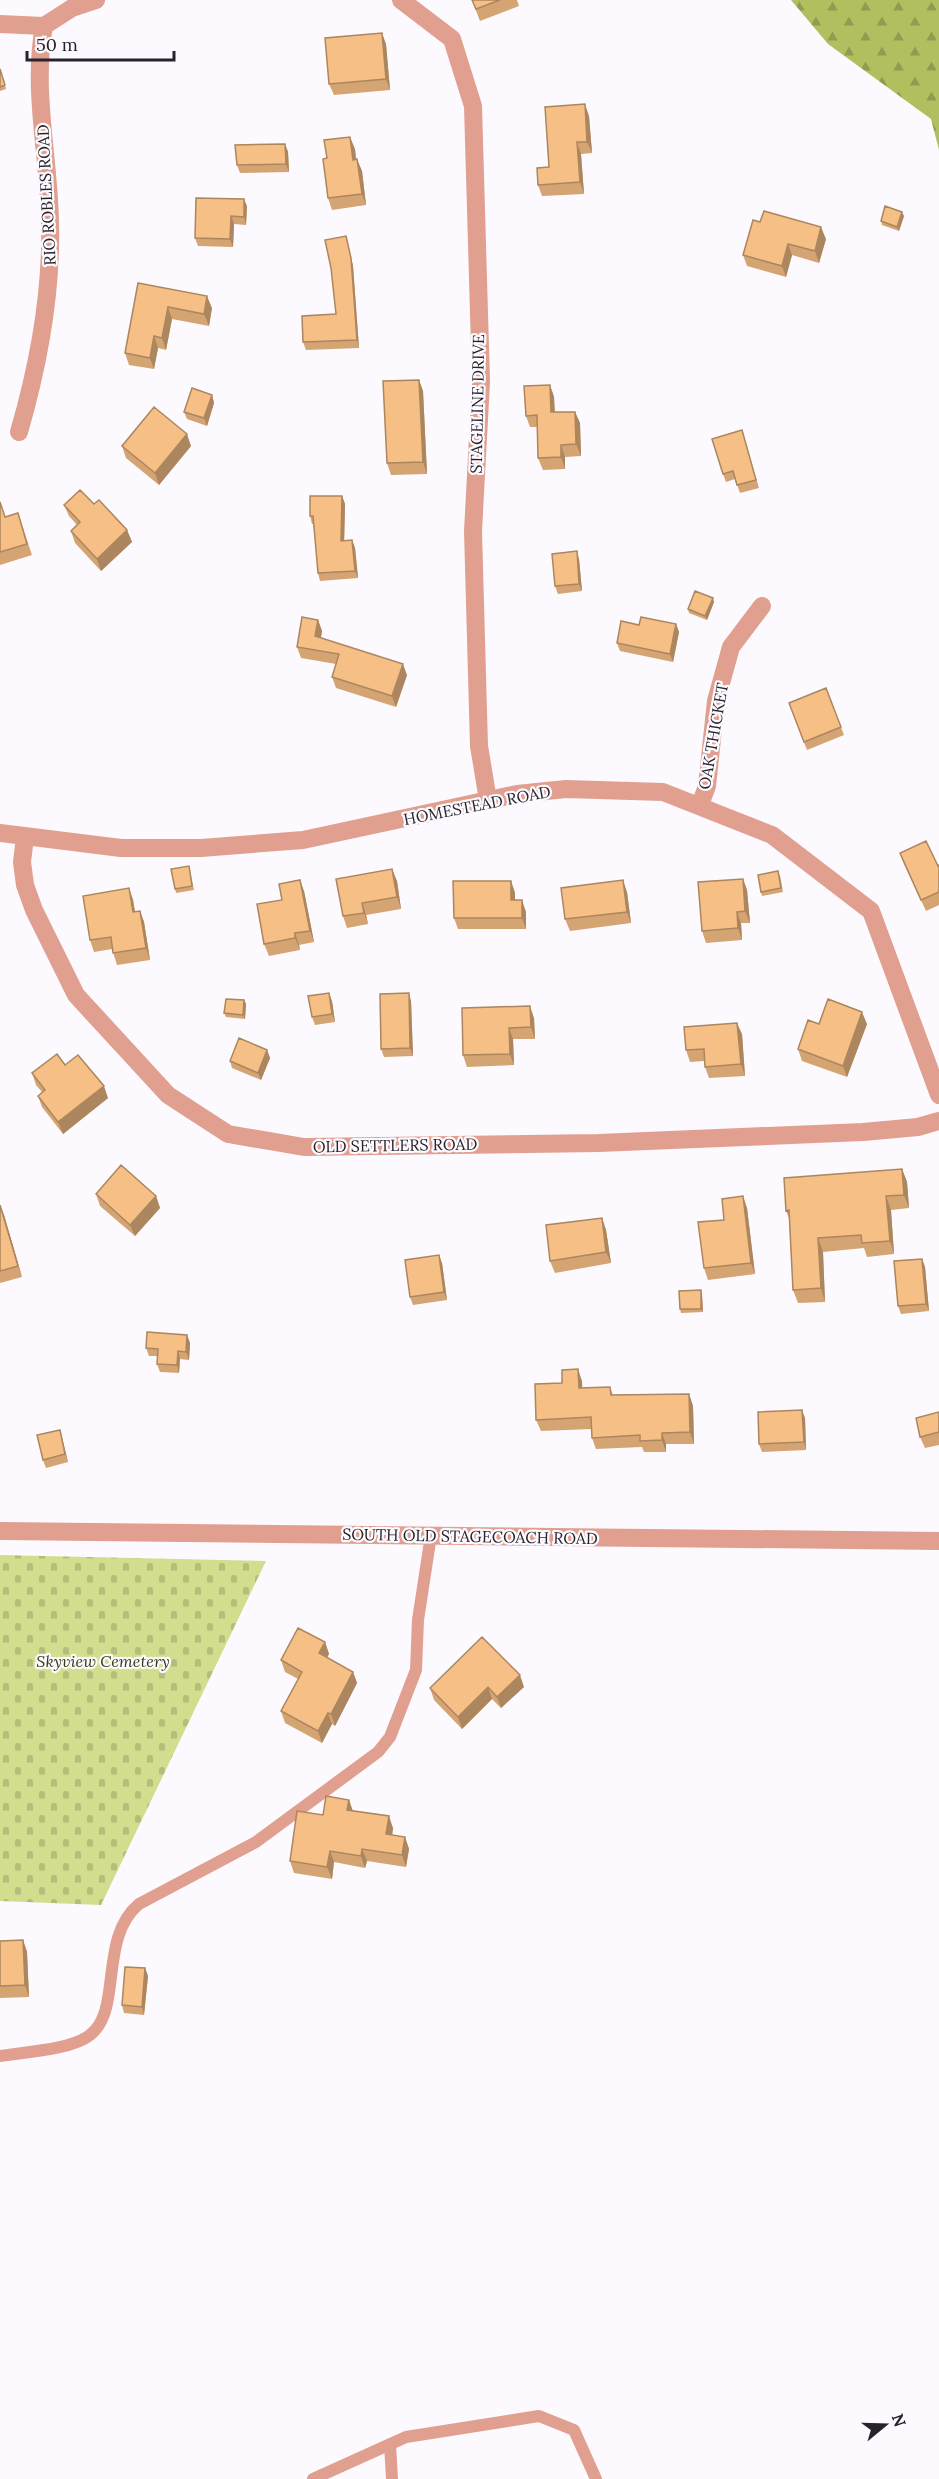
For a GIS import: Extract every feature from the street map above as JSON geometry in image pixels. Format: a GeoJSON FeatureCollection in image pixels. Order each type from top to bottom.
{"type":"FeatureCollection","features":[{"type":"Feature","properties":{"kind":"street"},"geometry":{"type":"LineString","coordinates":[[0,24],[44,26],[72,8],[96,0]]}},
{"type":"Feature","properties":{"kind":"street","name":"STAGELINE DRIVE"},"geometry":{"type":"LineString","coordinates":[[401,0],[452,39],[473,106],[481,382],[473,531],[479,746],[488,800]]}},
{"type":"Feature","properties":{"kind":"street","name":"RIO ROBLES ROAD"},"geometry":{"type":"LineString","coordinates":[[19,432],[43,340],[50,283],[50,212],[39,55],[44,26]]}},
{"type":"Feature","properties":{"kind":"street","name":"OAK THICKET"},"geometry":{"type":"LineString","coordinates":[[700,805],[707,786],[716,700],[731,647],[762,606]]}},
{"type":"Feature","properties":{"kind":"street","name":"HOMESTEAD ROAD"},"geometry":{"type":"LineString","coordinates":[[0,833],[121,848],[201,848],[303,840],[488,800],[566,789],[663,792],[772,835],[871,911],[939,1095]]}},
{"type":"Feature","properties":{"kind":"street","name":"OLD SETTLERS ROAD"},"geometry":{"type":"LineString","coordinates":[[25,837],[22,861],[25,885],[34,910],[76,995],[168,1095],[228,1134],[304,1147],[599,1143],[863,1132],[918,1127],[939,1121]]}},
{"type":"Feature","properties":{"kind":"street","name":"SOUTH OLD STAGECOACH ROAD"},"geometry":{"type":"LineString","coordinates":[[0,1531],[939,1541]]}},
{"type":"Feature","properties":{"kind":"lane"},"geometry":{"type":"LineString","coordinates":[[0,2056],[65,2045],[90,2035],[104,2016],[116,1940],[130,1912],[139,1904],[256,1842],[378,1752],[390,1737],[416,1670],[418,1620],[431,1535]]}},
{"type":"Feature","properties":{"kind":"lane"},"geometry":{"type":"LineString","coordinates":[[313,2479],[406,2437],[539,2416],[574,2430],[596,2479]]}},
{"type":"Feature","properties":{"kind":"lane"},"geometry":{"type":"LineString","coordinates":[[390,2444],[392,2479]]}},
{"type":"Feature","properties":{"kind":"green space"},"geometry":{"type":"Polygon","coordinates":[[[791,0],[939,0],[939,150],[931,119],[828,44],[791,0]]]}},
{"type":"Feature","properties":{"kind":"green space","name":"Skyview Cemetery"},"geometry":{"type":"Polygon","coordinates":[[[0,1555],[266,1561],[101,1905],[0,1901],[0,1555]]]}},
{"type":"Feature","properties":{"kind":"building"},"geometry":{"type":"Polygon","coordinates":[[[472,0],[500,0],[476,9],[472,0]]]}},
{"type":"Feature","properties":{"kind":"building"},"geometry":{"type":"Polygon","coordinates":[[[382,33],[386,79],[329,84],[325,38],[382,33]]]}},
{"type":"Feature","properties":{"kind":"building"},"geometry":{"type":"Polygon","coordinates":[[[0,69],[5,85],[0,87],[0,69]]]}},
{"type":"Feature","properties":{"kind":"building"},"geometry":{"type":"Polygon","coordinates":[[[585,104],[587,142],[577,142],[580,182],[538,185],[537,168],[549,167],[545,107],[585,104]]]}},
{"type":"Feature","properties":{"kind":"building"},"geometry":{"type":"Polygon","coordinates":[[[350,137],[353,160],[357,159],[362,194],[328,198],[323,159],[327,158],[324,140],[350,137]]]}},
{"type":"Feature","properties":{"kind":"building"},"geometry":{"type":"Polygon","coordinates":[[[285,144],[286,164],[237,165],[235,145],[285,144]]]}},
{"type":"Feature","properties":{"kind":"building"},"geometry":{"type":"Polygon","coordinates":[[[196,198],[244,199],[244,217],[231,216],[230,239],[195,238],[196,198]]]}},
{"type":"Feature","properties":{"kind":"building"},"geometry":{"type":"Polygon","coordinates":[[[885,206],[902,212],[897,227],[881,221],[885,206]]]}},
{"type":"Feature","properties":{"kind":"building"},"geometry":{"type":"Polygon","coordinates":[[[764,211],[821,227],[815,251],[788,244],[782,266],[743,255],[753,220],[760,222],[764,211]]]}},
{"type":"Feature","properties":{"kind":"building"},"geometry":{"type":"Polygon","coordinates":[[[346,236],[351,258],[357,340],[303,342],[302,316],[336,314],[331,268],[325,240],[346,236]]]}},
{"type":"Feature","properties":{"kind":"building"},"geometry":{"type":"Polygon","coordinates":[[[138,283],[207,296],[204,314],[168,307],[162,338],[154,336],[150,358],[125,353],[138,283]]]}},
{"type":"Feature","properties":{"kind":"building"},"geometry":{"type":"Polygon","coordinates":[[[419,380],[423,462],[387,463],[383,381],[419,380]]]}},
{"type":"Feature","properties":{"kind":"building"},"geometry":{"type":"Polygon","coordinates":[[[550,385],[551,412],[575,412],[576,444],[561,445],[561,457],[538,458],[537,415],[526,416],[524,386],[550,385]]]}},
{"type":"Feature","properties":{"kind":"building"},"geometry":{"type":"Polygon","coordinates":[[[192,388],[212,395],[204,418],[184,412],[192,388]]]}},
{"type":"Feature","properties":{"kind":"building"},"geometry":{"type":"Polygon","coordinates":[[[154,407],[187,434],[155,473],[122,446],[154,407]]]}},
{"type":"Feature","properties":{"kind":"building"},"geometry":{"type":"Polygon","coordinates":[[[742,430],[756,480],[737,485],[733,471],[723,474],[712,439],[742,430]]]}},
{"type":"Feature","properties":{"kind":"building"},"geometry":{"type":"Polygon","coordinates":[[[80,490],[94,504],[99,500],[127,530],[97,559],[71,531],[80,522],[64,505],[80,490]]]}},
{"type":"Feature","properties":{"kind":"building"},"geometry":{"type":"Polygon","coordinates":[[[310,496],[342,496],[341,541],[352,540],[355,571],[318,573],[313,516],[310,516],[310,496]]]}},
{"type":"Feature","properties":{"kind":"building"},"geometry":{"type":"Polygon","coordinates":[[[0,502],[5,517],[18,513],[27,544],[0,552],[0,502]]]}},
{"type":"Feature","properties":{"kind":"building"},"geometry":{"type":"Polygon","coordinates":[[[577,551],[579,584],[555,586],[552,554],[577,551]]]}},
{"type":"Feature","properties":{"kind":"building"},"geometry":{"type":"Polygon","coordinates":[[[695,591],[713,598],[705,616],[688,609],[695,591]]]}},
{"type":"Feature","properties":{"kind":"building"},"geometry":{"type":"Polygon","coordinates":[[[302,617],[318,620],[315,636],[403,664],[392,696],[332,677],[339,654],[297,647],[302,617]]]}},
{"type":"Feature","properties":{"kind":"building"},"geometry":{"type":"Polygon","coordinates":[[[641,617],[676,624],[670,654],[617,643],[621,621],[639,625],[641,617]]]}},
{"type":"Feature","properties":{"kind":"building"},"geometry":{"type":"Polygon","coordinates":[[[826,688],[841,727],[804,742],[789,703],[826,688]]]}},
{"type":"Feature","properties":{"kind":"building"},"geometry":{"type":"Polygon","coordinates":[[[926,841],[939,865],[939,892],[921,900],[900,853],[926,841]]]}},
{"type":"Feature","properties":{"kind":"building"},"geometry":{"type":"Polygon","coordinates":[[[189,866],[192,886],[175,889],[171,869],[189,866]]]}},
{"type":"Feature","properties":{"kind":"building"},"geometry":{"type":"Polygon","coordinates":[[[392,869],[397,897],[362,903],[364,913],[343,916],[336,879],[392,869]]]}},
{"type":"Feature","properties":{"kind":"building"},"geometry":{"type":"Polygon","coordinates":[[[778,871],[781,888],[761,892],[758,875],[778,871]]]}},
{"type":"Feature","properties":{"kind":"building"},"geometry":{"type":"Polygon","coordinates":[[[743,879],[745,911],[737,912],[738,928],[702,931],[698,882],[743,879]]]}},
{"type":"Feature","properties":{"kind":"building"},"geometry":{"type":"Polygon","coordinates":[[[300,880],[310,931],[295,933],[295,938],[264,944],[257,904],[282,900],[279,884],[300,880]]]}},
{"type":"Feature","properties":{"kind":"building"},"geometry":{"type":"Polygon","coordinates":[[[623,880],[627,912],[565,919],[561,888],[623,880]]]}},
{"type":"Feature","properties":{"kind":"building"},"geometry":{"type":"Polygon","coordinates":[[[453,881],[511,881],[511,900],[522,900],[522,918],[454,918],[453,881]]]}},
{"type":"Feature","properties":{"kind":"building"},"geometry":{"type":"Polygon","coordinates":[[[129,888],[133,912],[140,911],[146,948],[113,953],[111,937],[90,940],[83,896],[129,888]]]}},
{"type":"Feature","properties":{"kind":"building"},"geometry":{"type":"Polygon","coordinates":[[[329,993],[332,1014],[312,1017],[308,996],[329,993]]]}},
{"type":"Feature","properties":{"kind":"building"},"geometry":{"type":"Polygon","coordinates":[[[409,993],[410,1048],[381,1049],[380,994],[409,993]]]}},
{"type":"Feature","properties":{"kind":"building"},"geometry":{"type":"Polygon","coordinates":[[[226,999],[244,1000],[243,1015],[224,1013],[226,999]]]}},
{"type":"Feature","properties":{"kind":"building"},"geometry":{"type":"Polygon","coordinates":[[[828,999],[862,1012],[843,1066],[798,1049],[808,1020],[819,1024],[828,999]]]}},
{"type":"Feature","properties":{"kind":"building"},"geometry":{"type":"Polygon","coordinates":[[[530,1006],[531,1027],[509,1028],[510,1054],[463,1055],[462,1008],[530,1006]]]}},
{"type":"Feature","properties":{"kind":"building"},"geometry":{"type":"Polygon","coordinates":[[[737,1023],[741,1064],[705,1067],[704,1049],[686,1050],[684,1027],[737,1023]]]}},
{"type":"Feature","properties":{"kind":"building"},"geometry":{"type":"Polygon","coordinates":[[[239,1038],[267,1050],[258,1073],[230,1061],[239,1038]]]}},
{"type":"Feature","properties":{"kind":"building"},"geometry":{"type":"Polygon","coordinates":[[[57,1054],[65,1065],[78,1055],[104,1086],[58,1122],[38,1096],[45,1090],[32,1073],[57,1054]]]}},
{"type":"Feature","properties":{"kind":"building"},"geometry":{"type":"Polygon","coordinates":[[[121,1165],[156,1196],[130,1225],[96,1194],[121,1165]]]}},
{"type":"Feature","properties":{"kind":"building"},"geometry":{"type":"Polygon","coordinates":[[[902,1169],[904,1195],[886,1196],[890,1241],[862,1243],[861,1235],[818,1238],[821,1288],[793,1290],[789,1210],[786,1211],[784,1178],[902,1169]]]}},
{"type":"Feature","properties":{"kind":"building"},"geometry":{"type":"Polygon","coordinates":[[[743,1196],[751,1263],[704,1268],[698,1222],[724,1220],[722,1199],[743,1196]]]}},
{"type":"Feature","properties":{"kind":"building"},"geometry":{"type":"Polygon","coordinates":[[[0,1205],[18,1266],[0,1271],[0,1205]]]}},
{"type":"Feature","properties":{"kind":"building"},"geometry":{"type":"Polygon","coordinates":[[[602,1218],[606,1252],[550,1261],[546,1225],[602,1218]]]}},
{"type":"Feature","properties":{"kind":"building"},"geometry":{"type":"Polygon","coordinates":[[[439,1255],[444,1292],[410,1297],[405,1260],[439,1255]]]}},
{"type":"Feature","properties":{"kind":"building"},"geometry":{"type":"Polygon","coordinates":[[[922,1259],[926,1304],[898,1306],[894,1261],[922,1259]]]}},
{"type":"Feature","properties":{"kind":"building"},"geometry":{"type":"Polygon","coordinates":[[[701,1290],[701,1309],[680,1309],[679,1291],[701,1290]]]}},
{"type":"Feature","properties":{"kind":"building"},"geometry":{"type":"Polygon","coordinates":[[[147,1332],[187,1335],[186,1352],[178,1351],[177,1365],[157,1364],[158,1349],[146,1348],[147,1332]]]}},
{"type":"Feature","properties":{"kind":"building"},"geometry":{"type":"Polygon","coordinates":[[[578,1369],[579,1388],[610,1387],[611,1395],[689,1394],[690,1432],[662,1433],[662,1440],[640,1441],[640,1435],[592,1438],[591,1417],[536,1420],[535,1384],[562,1383],[562,1370],[578,1369]]]}},
{"type":"Feature","properties":{"kind":"building"},"geometry":{"type":"Polygon","coordinates":[[[802,1410],[804,1442],[759,1444],[758,1412],[802,1410]]]}},
{"type":"Feature","properties":{"kind":"building"},"geometry":{"type":"Polygon","coordinates":[[[939,1412],[939,1432],[920,1437],[916,1418],[939,1412]]]}},
{"type":"Feature","properties":{"kind":"building"},"geometry":{"type":"Polygon","coordinates":[[[60,1430],[65,1454],[43,1460],[37,1435],[60,1430]]]}},
{"type":"Feature","properties":{"kind":"building"},"geometry":{"type":"Polygon","coordinates":[[[298,1628],[325,1642],[319,1653],[353,1672],[331,1714],[328,1713],[318,1731],[281,1711],[302,1672],[281,1660],[298,1628]]]}},
{"type":"Feature","properties":{"kind":"building"},"geometry":{"type":"Polygon","coordinates":[[[482,1637],[520,1675],[497,1697],[488,1687],[458,1717],[430,1688],[482,1637]]]}},
{"type":"Feature","properties":{"kind":"building"},"geometry":{"type":"Polygon","coordinates":[[[326,1796],[349,1800],[347,1810],[389,1816],[386,1834],[405,1837],[402,1855],[362,1849],[361,1856],[330,1851],[327,1867],[290,1861],[297,1811],[323,1815],[326,1796]]]}},
{"type":"Feature","properties":{"kind":"building"},"geometry":{"type":"Polygon","coordinates":[[[23,1940],[25,1985],[0,1986],[0,1941],[23,1940]]]}},
{"type":"Feature","properties":{"kind":"building"},"geometry":{"type":"Polygon","coordinates":[[[125,1967],[145,1968],[142,2007],[122,2005],[125,1967]]]}}]}
